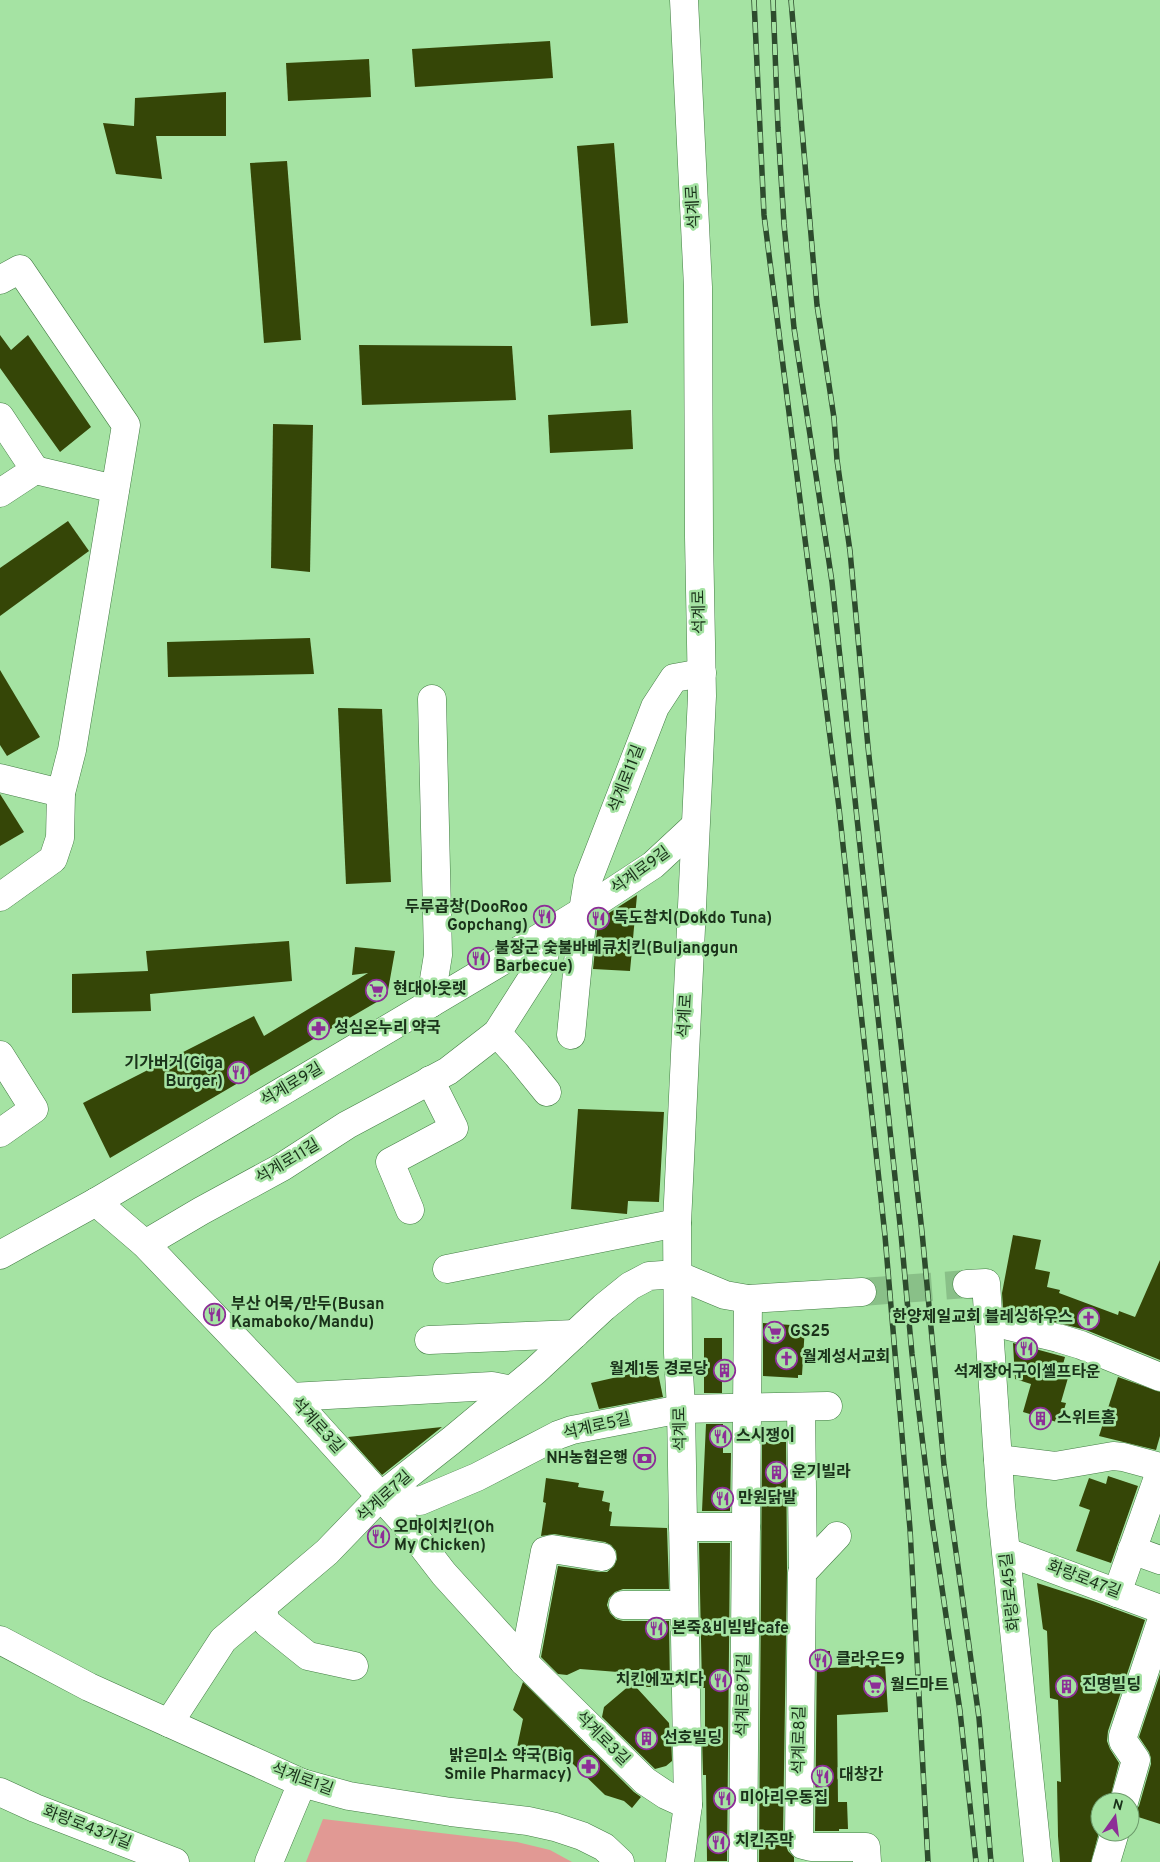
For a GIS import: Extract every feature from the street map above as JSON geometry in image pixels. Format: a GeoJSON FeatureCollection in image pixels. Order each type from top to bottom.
{"type":"FeatureCollection","features":[{"type":"Feature","properties":{"kind":"street","name":"석계로"},"geometry":{"type":"LineString","coordinates":[[680,1862],[688,1804],[681,1409],[676,1275],[702,696],[698,287],[684,0]]}},
{"type":"Feature","properties":{"kind":"street"},"geometry":{"type":"LineString","coordinates":[[0,280],[20,270],[126,426],[72,750],[61,793],[60,838],[52,858],[0,897]]}},
{"type":"Feature","properties":{"kind":"street"},"geometry":{"type":"LineString","coordinates":[[0,417],[36,470],[115,489]]}},
{"type":"Feature","properties":{"kind":"street"},"geometry":{"type":"LineString","coordinates":[[0,492],[36,470]]}},
{"type":"Feature","properties":{"kind":"street","name":"석계로11길"},"geometry":{"type":"LineString","coordinates":[[583,911],[588,880],[655,707],[674,678],[702,673]]}},
{"type":"Feature","properties":{"kind":"street"},"geometry":{"type":"LineString","coordinates":[[430,1004],[438,955],[432,699]]}},
{"type":"Feature","properties":{"kind":"street"},"geometry":{"type":"LineString","coordinates":[[0,778],[61,793]]}},
{"type":"Feature","properties":{"kind":"street","name":"석계로9길"},"geometry":{"type":"LineString","coordinates":[[1,1252],[96,1202],[583,911],[654,865],[695,826]]}},
{"type":"Feature","properties":{"kind":"street"},"geometry":{"type":"LineString","coordinates":[[571,1034],[583,911]]}},
{"type":"Feature","properties":{"kind":"street","name":"석계로11길"},"geometry":{"type":"LineString","coordinates":[[145,1244],[282,1167],[347,1125],[448,1071],[497,1034],[542,961],[550,931]]}},
{"type":"Feature","properties":{"kind":"street"},"geometry":{"type":"LineString","coordinates":[[497,1034],[547,1092]]}},
{"type":"Feature","properties":{"kind":"street"},"geometry":{"type":"LineString","coordinates":[[0,1054],[34,1109],[0,1133]]}},
{"type":"Feature","properties":{"kind":"street"},"geometry":{"type":"LineString","coordinates":[[410,1210],[390,1162],[454,1128],[430,1080]]}},
{"type":"Feature","properties":{"kind":"street","name":"석계로3길"},"geometry":{"type":"LineString","coordinates":[[96,1202],[145,1244],[291,1397],[404,1521],[444,1574],[524,1662],[644,1781],[666,1795],[688,1804]]}},
{"type":"Feature","properties":{"kind":"street"},"geometry":{"type":"LineString","coordinates":[[447,1269],[677,1223]]}},
{"type":"Feature","properties":{"kind":"street"},"geometry":{"type":"LineString","coordinates":[[676,1275],[725,1295],[748,1299],[862,1292]]}},
{"type":"Feature","properties":{"kind":"street","name":"석계로7길"},"geometry":{"type":"LineString","coordinates":[[169,1724],[223,1640],[327,1552],[381,1496],[512,1390],[630,1286],[649,1276],[676,1275]]}},
{"type":"Feature","properties":{"kind":"street","name":"화랑로45길"},"geometry":{"type":"LineString","coordinates":[[980,1276],[988,1321],[1001,1505],[1038,1862]]}},
{"type":"Feature","properties":{"kind":"street","name":"석계로8가길"},"geometry":{"type":"LineString","coordinates":[[742,1862],[748,1299]]}},
{"type":"Feature","properties":{"kind":"street"},"geometry":{"type":"LineString","coordinates":[[988,1321],[1081,1345],[1160,1377]]}},
{"type":"Feature","properties":{"kind":"street"},"geometry":{"type":"LineString","coordinates":[[429,1340],[575,1334]]}},
{"type":"Feature","properties":{"kind":"street"},"geometry":{"type":"LineString","coordinates":[[291,1397],[492,1386],[512,1390]]}},
{"type":"Feature","properties":{"kind":"street","name":"석계로5길"},"geometry":{"type":"LineString","coordinates":[[381,1496],[420,1501],[477,1477],[558,1435],[572,1430],[681,1409],[815,1407]]}},
{"type":"Feature","properties":{"kind":"street","name":"석계로8길"},"geometry":{"type":"LineString","coordinates":[[815,1407],[803,1572],[799,1835],[803,1844],[811,1847],[867,1855]]}},
{"type":"Feature","properties":{"kind":"street"},"geometry":{"type":"LineString","coordinates":[[998,1459],[1055,1466],[1114,1456],[1160,1467]]}},
{"type":"Feature","properties":{"kind":"street"},"geometry":{"type":"LineString","coordinates":[[1117,1593],[1132,1550],[1154,1506],[1160,1472]]}},
{"type":"Feature","properties":{"kind":"street"},"geometry":{"type":"LineString","coordinates":[[683,1527],[746,1527]]}},
{"type":"Feature","properties":{"kind":"street"},"geometry":{"type":"LineString","coordinates":[[803,1572],[837,1536]]}},
{"type":"Feature","properties":{"kind":"street"},"geometry":{"type":"LineString","coordinates":[[524,1662],[545,1551],[552,1549],[602,1557]]}},
{"type":"Feature","properties":{"kind":"street"},"geometry":{"type":"LineString","coordinates":[[1132,1550],[1160,1560]]}},
{"type":"Feature","properties":{"kind":"street","name":"화랑로47길"},"geometry":{"type":"LineString","coordinates":[[1007,1552],[1160,1609]]}},
{"type":"Feature","properties":{"kind":"street"},"geometry":{"type":"LineString","coordinates":[[623,1605],[684,1605]]}},
{"type":"Feature","properties":{"kind":"street"},"geometry":{"type":"LineString","coordinates":[[261,1608],[267,1623],[308,1656],[354,1666]]}},
{"type":"Feature","properties":{"kind":"street"},"geometry":{"type":"LineString","coordinates":[[1127,1792],[1136,1760],[1123,1741],[1123,1736],[1160,1625]]}},
{"type":"Feature","properties":{"kind":"street","name":"석계로1길"},"geometry":{"type":"LineString","coordinates":[[0,1640],[90,1688],[302,1782],[349,1796],[451,1812],[528,1821],[555,1827],[604,1848],[620,1862]]}},
{"type":"Feature","properties":{"kind":"street"},"geometry":{"type":"LineString","coordinates":[[269,1862],[302,1782]]}},
{"type":"Feature","properties":{"kind":"street","name":"화랑로43가길"},"geometry":{"type":"LineString","coordinates":[[0,1792],[35,1808],[175,1862]]}},
{"type":"Feature","properties":{"kind":"street"},"geometry":{"type":"LineString","coordinates":[[1106,1862],[1112,1842]]}},
{"type":"Feature","properties":{"kind":"shaded area"},"geometry":{"type":"Polygon","coordinates":[[[323,1819],[517,1842],[550,1850],[572,1862],[306,1862],[323,1819]]]}},
{"type":"Feature","properties":{"kind":"building"},"geometry":{"type":"Polygon","coordinates":[[[550,41],[553,78],[415,87],[412,49],[550,41]]]}},
{"type":"Feature","properties":{"kind":"building"},"geometry":{"type":"Polygon","coordinates":[[[369,59],[371,97],[288,101],[286,63],[369,59]]]}},
{"type":"Feature","properties":{"kind":"building"},"geometry":{"type":"Polygon","coordinates":[[[226,92],[226,136],[156,136],[162,179],[116,174],[103,123],[134,126],[135,98],[226,92]]]}},
{"type":"Feature","properties":{"kind":"building"},"geometry":{"type":"Polygon","coordinates":[[[614,143],[628,323],[591,326],[577,146],[614,143]]]}},
{"type":"Feature","properties":{"kind":"building"},"geometry":{"type":"Polygon","coordinates":[[[287,161],[301,340],[264,343],[250,163],[287,161]]]}},
{"type":"Feature","properties":{"kind":"building"},"geometry":{"type":"Polygon","coordinates":[[[0,335],[11,350],[28,335],[91,427],[60,452],[0,368],[0,335]]]}},
{"type":"Feature","properties":{"kind":"building"},"geometry":{"type":"Polygon","coordinates":[[[359,345],[512,346],[516,400],[362,405],[359,345]]]}},
{"type":"Feature","properties":{"kind":"building"},"geometry":{"type":"Polygon","coordinates":[[[631,410],[633,449],[550,453],[548,415],[631,410]]]}},
{"type":"Feature","properties":{"kind":"building"},"geometry":{"type":"Polygon","coordinates":[[[273,424],[313,425],[310,572],[271,568],[273,424]]]}},
{"type":"Feature","properties":{"kind":"building"},"geometry":{"type":"Polygon","coordinates":[[[68,521],[89,551],[0,616],[0,568],[68,521]]]}},
{"type":"Feature","properties":{"kind":"building"},"geometry":{"type":"Polygon","coordinates":[[[310,638],[314,674],[168,677],[167,642],[310,638]]]}},
{"type":"Feature","properties":{"kind":"building"},"geometry":{"type":"Polygon","coordinates":[[[0,670],[40,737],[7,756],[0,745],[0,670]]]}},
{"type":"Feature","properties":{"kind":"building"},"geometry":{"type":"Polygon","coordinates":[[[338,708],[382,709],[391,882],[346,884],[338,708]]]}},
{"type":"Feature","properties":{"kind":"building"},"geometry":{"type":"Polygon","coordinates":[[[0,794],[24,832],[0,846],[0,794]]]}},
{"type":"Feature","properties":{"kind":"building"},"geometry":{"type":"Polygon","coordinates":[[[637,895],[630,971],[593,969],[598,920],[637,895]]]}},
{"type":"Feature","properties":{"kind":"building"},"geometry":{"type":"Polygon","coordinates":[[[289,941],[292,981],[150,994],[151,1011],[72,1013],[72,974],[148,971],[146,951],[289,941]]]}},
{"type":"Feature","properties":{"kind":"building"},"geometry":{"type":"Polygon","coordinates":[[[355,947],[395,951],[387,996],[110,1158],[83,1103],[254,1016],[264,1036],[368,973],[352,975],[355,947]]]}},
{"type":"Feature","properties":{"kind":"building"},"geometry":{"type":"Polygon","coordinates":[[[578,1109],[664,1112],[659,1202],[628,1201],[627,1214],[571,1209],[578,1109]]]}},
{"type":"Feature","properties":{"kind":"building"},"geometry":{"type":"Polygon","coordinates":[[[1013,1235],[1041,1240],[1035,1269],[1050,1272],[1047,1287],[1060,1290],[1059,1293],[1118,1315],[1119,1311],[1135,1317],[1160,1260],[1160,1360],[1086,1330],[1003,1309],[1002,1293],[1013,1235]]]}},
{"type":"Feature","properties":{"kind":"building"},"geometry":{"type":"Polygon","coordinates":[[[763,1323],[805,1326],[802,1375],[798,1375],[798,1378],[763,1376],[763,1323]]]}},
{"type":"Feature","properties":{"kind":"building"},"geometry":{"type":"Polygon","coordinates":[[[704,1338],[722,1338],[722,1393],[704,1393],[704,1338]]]}},
{"type":"Feature","properties":{"kind":"building"},"geometry":{"type":"Polygon","coordinates":[[[1013,1343],[1065,1357],[1062,1368],[1070,1371],[1061,1402],[1066,1403],[1060,1423],[1023,1412],[1031,1384],[1015,1379],[1013,1343]]]}},
{"type":"Feature","properties":{"kind":"building"},"geometry":{"type":"Polygon","coordinates":[[[657,1368],[663,1397],[599,1409],[591,1383],[657,1368]]]}},
{"type":"Feature","properties":{"kind":"building"},"geometry":{"type":"Polygon","coordinates":[[[1118,1377],[1160,1392],[1160,1436],[1156,1450],[1099,1436],[1118,1377]]]}},
{"type":"Feature","properties":{"kind":"building"},"geometry":{"type":"Polygon","coordinates":[[[706,1424],[723,1424],[723,1453],[731,1453],[730,1511],[702,1511],[706,1424]]]}},
{"type":"Feature","properties":{"kind":"building"},"geometry":{"type":"Polygon","coordinates":[[[442,1427],[382,1475],[348,1437],[442,1427]]]}},
{"type":"Feature","properties":{"kind":"building"},"geometry":{"type":"Polygon","coordinates":[[[762,1442],[786,1442],[787,1570],[783,1835],[788,1851],[794,1857],[794,1862],[759,1862],[762,1442]]]}},
{"type":"Feature","properties":{"kind":"building"},"geometry":{"type":"Polygon","coordinates":[[[1108,1476],[1138,1486],[1111,1563],[1076,1551],[1090,1510],[1079,1506],[1089,1478],[1106,1484],[1108,1476]]]}},
{"type":"Feature","properties":{"kind":"building"},"geometry":{"type":"Polygon","coordinates":[[[546,1478],[579,1483],[578,1487],[604,1491],[602,1501],[610,1503],[609,1511],[612,1512],[610,1526],[667,1528],[669,1589],[623,1589],[615,1592],[609,1598],[607,1605],[610,1613],[616,1619],[623,1621],[669,1621],[670,1687],[636,1687],[669,1723],[672,1761],[666,1766],[655,1769],[602,1717],[604,1707],[643,1674],[580,1669],[567,1675],[558,1674],[541,1657],[558,1566],[607,1572],[614,1566],[617,1559],[616,1551],[605,1542],[554,1534],[541,1536],[546,1503],[543,1502],[546,1478]]]}},
{"type":"Feature","properties":{"kind":"building"},"geometry":{"type":"Polygon","coordinates":[[[699,1543],[730,1543],[727,1861],[707,1861],[706,1775],[703,1775],[702,1736],[705,1736],[705,1688],[702,1688],[699,1543]]]}},
{"type":"Feature","properties":{"kind":"building"},"geometry":{"type":"Polygon","coordinates":[[[1037,1583],[1145,1620],[1108,1731],[1107,1741],[1119,1763],[1112,1792],[1090,1792],[1090,1842],[1096,1842],[1091,1862],[1060,1862],[1057,1781],[1061,1782],[1058,1700],[1050,1698],[1047,1631],[1043,1629],[1037,1583]]]}},
{"type":"Feature","properties":{"kind":"building"},"geometry":{"type":"Polygon","coordinates":[[[817,1651],[830,1651],[830,1668],[885,1664],[888,1712],[837,1715],[838,1802],[847,1802],[848,1829],[839,1829],[839,1831],[815,1831],[817,1651]]]}},
{"type":"Feature","properties":{"kind":"building"},"geometry":{"type":"Polygon","coordinates":[[[1160,1674],[1160,1824],[1140,1818],[1140,1802],[1151,1758],[1139,1737],[1160,1674]]]}},
{"type":"Feature","properties":{"kind":"building"},"geometry":{"type":"Polygon","coordinates":[[[523,1682],[641,1797],[632,1808],[624,1801],[605,1795],[572,1763],[516,1752],[523,1719],[513,1710],[523,1682]]]}},
{"type":"Feature","properties":{"kind":"tunnel"},"geometry":{"type":"LineString","coordinates":[[862,1292],[967,1284]]}},
{"type":"Feature","properties":{"kind":"railway"},"geometry":{"type":"LineString","coordinates":[[754,0],[764,215],[839,808],[885,1236],[910,1529],[928,1862]]}},
{"type":"Feature","properties":{"kind":"railway"},"geometry":{"type":"LineString","coordinates":[[773,0],[784,224],[794,328],[832,582],[912,1354],[932,1520],[960,1711],[976,1862]]}},
{"type":"Feature","properties":{"kind":"railway"},"geometry":{"type":"LineString","coordinates":[[791,0],[817,305],[834,418],[837,460],[850,551],[868,747],[922,1232],[944,1465],[979,1718],[991,1862]]}},
{"type":"Feature","properties":{"kind":"place","name":"두루곱창(DooRoo Gopchang)"},"geometry":{"type":"Point","coordinates":[544,917]}},
{"type":"Feature","properties":{"kind":"place","name":"독도참치(Dokdo Tuna)"},"geometry":{"type":"Point","coordinates":[598,919]}},
{"type":"Feature","properties":{"kind":"place","name":"불장군 숯불바베큐치킨(Buljanggun Barbecue)"},"geometry":{"type":"Point","coordinates":[479,958]}},
{"type":"Feature","properties":{"kind":"place","name":"현대아웃렛"},"geometry":{"type":"Point","coordinates":[377,990]}},
{"type":"Feature","properties":{"kind":"place","name":"성심온누리 약국"},"geometry":{"type":"Point","coordinates":[318,1029]}},
{"type":"Feature","properties":{"kind":"place","name":"기가버거(Giga Burger)"},"geometry":{"type":"Point","coordinates":[239,1073]}},
{"type":"Feature","properties":{"kind":"place","name":"부산 어묵/만두(Busan Kamaboko/Mandu)"},"geometry":{"type":"Point","coordinates":[215,1314]}},
{"type":"Feature","properties":{"kind":"place","name":"한양제일교회 블레싱하우스"},"geometry":{"type":"Point","coordinates":[1089,1318]}},
{"type":"Feature","properties":{"kind":"place","name":"GS25"},"geometry":{"type":"Point","coordinates":[774,1332]}},
{"type":"Feature","properties":{"kind":"place","name":"석계장어구이셀프타운"},"geometry":{"type":"Point","coordinates":[1027,1349]}},
{"type":"Feature","properties":{"kind":"place","name":"월계성서교회"},"geometry":{"type":"Point","coordinates":[786,1358]}},
{"type":"Feature","properties":{"kind":"place","name":"월계1동 경로당"},"geometry":{"type":"Point","coordinates":[724,1370]}},
{"type":"Feature","properties":{"kind":"place","name":"스위트홈"},"geometry":{"type":"Point","coordinates":[1041,1419]}},
{"type":"Feature","properties":{"kind":"place","name":"스시쟁이"},"geometry":{"type":"Point","coordinates":[720,1437]}},
{"type":"Feature","properties":{"kind":"place","name":"NH농협은행"},"geometry":{"type":"Point","coordinates":[644,1459]}},
{"type":"Feature","properties":{"kind":"place","name":"운기빌라"},"geometry":{"type":"Point","coordinates":[776,1473]}},
{"type":"Feature","properties":{"kind":"place","name":"만원닭발"},"geometry":{"type":"Point","coordinates":[722,1499]}},
{"type":"Feature","properties":{"kind":"place","name":"오마이치킨(Oh My Chicken)"},"geometry":{"type":"Point","coordinates":[378,1537]}},
{"type":"Feature","properties":{"kind":"place","name":"본죽&비빔밥cafe"},"geometry":{"type":"Point","coordinates":[656,1629]}},
{"type":"Feature","properties":{"kind":"place","name":"클라우드9"},"geometry":{"type":"Point","coordinates":[820,1660]}},
{"type":"Feature","properties":{"kind":"place","name":"치킨에꼬치다"},"geometry":{"type":"Point","coordinates":[720,1681]}},
{"type":"Feature","properties":{"kind":"place","name":"월드마트"},"geometry":{"type":"Point","coordinates":[874,1686]}},
{"type":"Feature","properties":{"kind":"place","name":"진명빌딩"},"geometry":{"type":"Point","coordinates":[1066,1686]}},
{"type":"Feature","properties":{"kind":"place","name":"선호빌딩"},"geometry":{"type":"Point","coordinates":[647,1739]}},
{"type":"Feature","properties":{"kind":"place","name":"밝은미소 약국(Big Smile Pharmacy)"},"geometry":{"type":"Point","coordinates":[588,1766]}},
{"type":"Feature","properties":{"kind":"place","name":"대창간"},"geometry":{"type":"Point","coordinates":[823,1776]}},
{"type":"Feature","properties":{"kind":"place","name":"미아리우동집"},"geometry":{"type":"Point","coordinates":[724,1799]}},
{"type":"Feature","properties":{"kind":"place","name":"치킨주막"},"geometry":{"type":"Point","coordinates":[719,1842]}}]}
